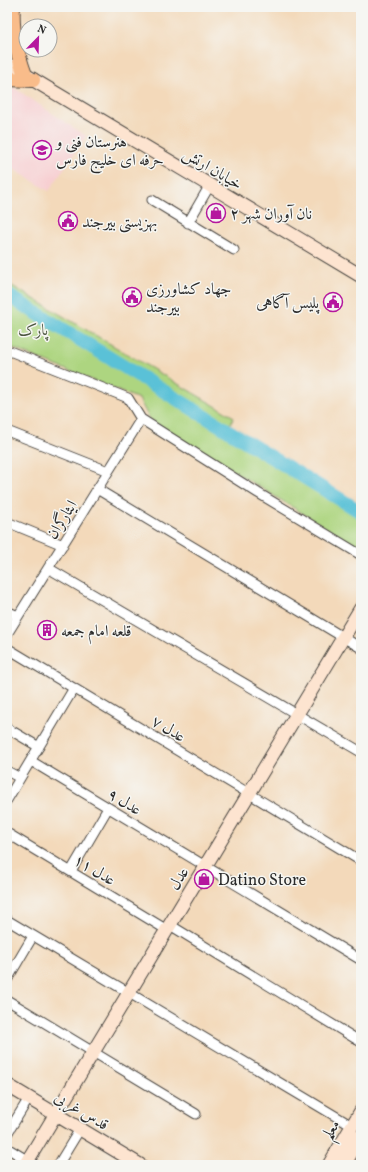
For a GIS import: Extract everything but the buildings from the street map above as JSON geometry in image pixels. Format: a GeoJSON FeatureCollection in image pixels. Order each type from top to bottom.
{"type":"FeatureCollection","features":[{"type":"Feature","properties":{"kind":"main road"},"geometry":{"type":"LineString","coordinates":[[7,79],[29,77],[18,56],[15,39],[13,7]]}},
{"type":"Feature","properties":{"kind":"street","name":"خیابان ارتش"},"geometry":{"type":"LineString","coordinates":[[7,64],[361,276]]}},
{"type":"Feature","properties":{"kind":"street"},"geometry":{"type":"LineString","coordinates":[[188,223],[210,185]]}},
{"type":"Feature","properties":{"kind":"street"},"geometry":{"type":"LineString","coordinates":[[152,200],[234,250]]}},
{"type":"Feature","properties":{"kind":"street"},"geometry":{"type":"LineString","coordinates":[[10,352],[125,396],[130,400],[141,419],[361,555]]}},
{"type":"Feature","properties":{"kind":"street","name":"ایثارگران"},"geometry":{"type":"LineString","coordinates":[[7,634],[141,419]]}},
{"type":"Feature","properties":{"kind":"street"},"geometry":{"type":"LineString","coordinates":[[7,431],[108,471]]}},
{"type":"Feature","properties":{"kind":"street"},"geometry":{"type":"LineString","coordinates":[[97,489],[361,648]]}},
{"type":"Feature","properties":{"kind":"street"},"geometry":{"type":"LineString","coordinates":[[7,522],[63,545]]}},
{"type":"Feature","properties":{"kind":"street"},"geometry":{"type":"LineString","coordinates":[[48,568],[298,713],[361,752]]}},
{"type":"Feature","properties":{"kind":"street","name":"عدل"},"geometry":{"type":"LineString","coordinates":[[29,1164],[56,1114],[128,993],[361,608]]}},
{"type":"Feature","properties":{"kind":"street"},"geometry":{"type":"LineString","coordinates":[[7,611],[18,616]]}},
{"type":"Feature","properties":{"kind":"street","name":"عدل ۷"},"geometry":{"type":"LineString","coordinates":[[7,648],[360,860]]}},
{"type":"Feature","properties":{"kind":"street"},"geometry":{"type":"LineString","coordinates":[[7,800],[74,688]]}},
{"type":"Feature","properties":{"kind":"street"},"geometry":{"type":"LineString","coordinates":[[7,728],[39,747]]}},
{"type":"Feature","properties":{"kind":"street","name":"عدل ۹"},"geometry":{"type":"LineString","coordinates":[[30,761],[361,960]]}},
{"type":"Feature","properties":{"kind":"street"},"geometry":{"type":"LineString","coordinates":[[7,771],[20,778]]}},
{"type":"Feature","properties":{"kind":"street"},"geometry":{"type":"LineString","coordinates":[[71,872],[108,808]]}},
{"type":"Feature","properties":{"kind":"street","name":"عدل ۱۱"},"geometry":{"type":"LineString","coordinates":[[7,833],[71,872],[279,992],[361,1042]]}},
{"type":"Feature","properties":{"kind":"street"},"geometry":{"type":"LineString","coordinates":[[7,920],[352,1126]]}},
{"type":"Feature","properties":{"kind":"street"},"geometry":{"type":"LineString","coordinates":[[7,980],[33,936]]}},
{"type":"Feature","properties":{"kind":"street"},"geometry":{"type":"LineString","coordinates":[[7,1000],[196,1114]]}},
{"type":"Feature","properties":{"kind":"street","name":"قدس غربی"},"geometry":{"type":"LineString","coordinates":[[7,1085],[140,1165]]}},
{"type":"Feature","properties":{"kind":"street"},"geometry":{"type":"LineString","coordinates":[[7,1134],[28,1098]]}},
{"type":"Feature","properties":{"kind":"street","name":"معلم"},"geometry":{"type":"LineString","coordinates":[[329,1165],[361,1111]]}},
{"type":"Feature","properties":{"kind":"street"},"geometry":{"type":"LineString","coordinates":[[58,1165],[80,1129]]}},
{"type":"Feature","properties":{"kind":"street","name":"معلم"},"geometry":{"type":"LineString","coordinates":[[344,1165],[361,1136]]}},
{"type":"Feature","properties":{"kind":"street"},"geometry":{"type":"LineString","coordinates":[[7,1148],[29,1164]]}},
{"type":"Feature","properties":{"kind":"shaded area","name":"هنرستان فنی و حرفه ای خلیج فارس"},"geometry":{"type":"Polygon","coordinates":[[[7,85],[10,85],[86,136],[49,191],[7,165],[7,85]]]}},
{"type":"Feature","properties":{"kind":"green space","name":"پارک"},"geometry":{"type":"Polygon","coordinates":[[[7,283],[234,417],[230,425],[361,509],[361,549],[150,420],[139,399],[7,346],[7,283]]]}},
{"type":"Feature","properties":{"kind":"waterway"},"geometry":{"type":"LineString","coordinates":[[7,295],[361,512]]}},
{"type":"Feature","properties":{"kind":"place","name":"هنرستان فنی و حرفه ای خلیج فارس"},"geometry":{"type":"Point","coordinates":[42,150]}},
{"type":"Feature","properties":{"kind":"place","name":"نان آوران شهر ۲"},"geometry":{"type":"Point","coordinates":[216,213]}},
{"type":"Feature","properties":{"kind":"place","name":"بهزیستی بیرجند"},"geometry":{"type":"Point","coordinates":[68,221]}},
{"type":"Feature","properties":{"kind":"place","name":"جهاد کشاورزی بیرجند"},"geometry":{"type":"Point","coordinates":[132,297]}},
{"type":"Feature","properties":{"kind":"place","name":"پلیس آگاهی"},"geometry":{"type":"Point","coordinates":[333,302]}},
{"type":"Feature","properties":{"kind":"place","name":"قلعه امام جمعه"},"geometry":{"type":"Point","coordinates":[47,630]}},
{"type":"Feature","properties":{"kind":"place","name":"Datino Store"},"geometry":{"type":"Point","coordinates":[204,879]}}]}
